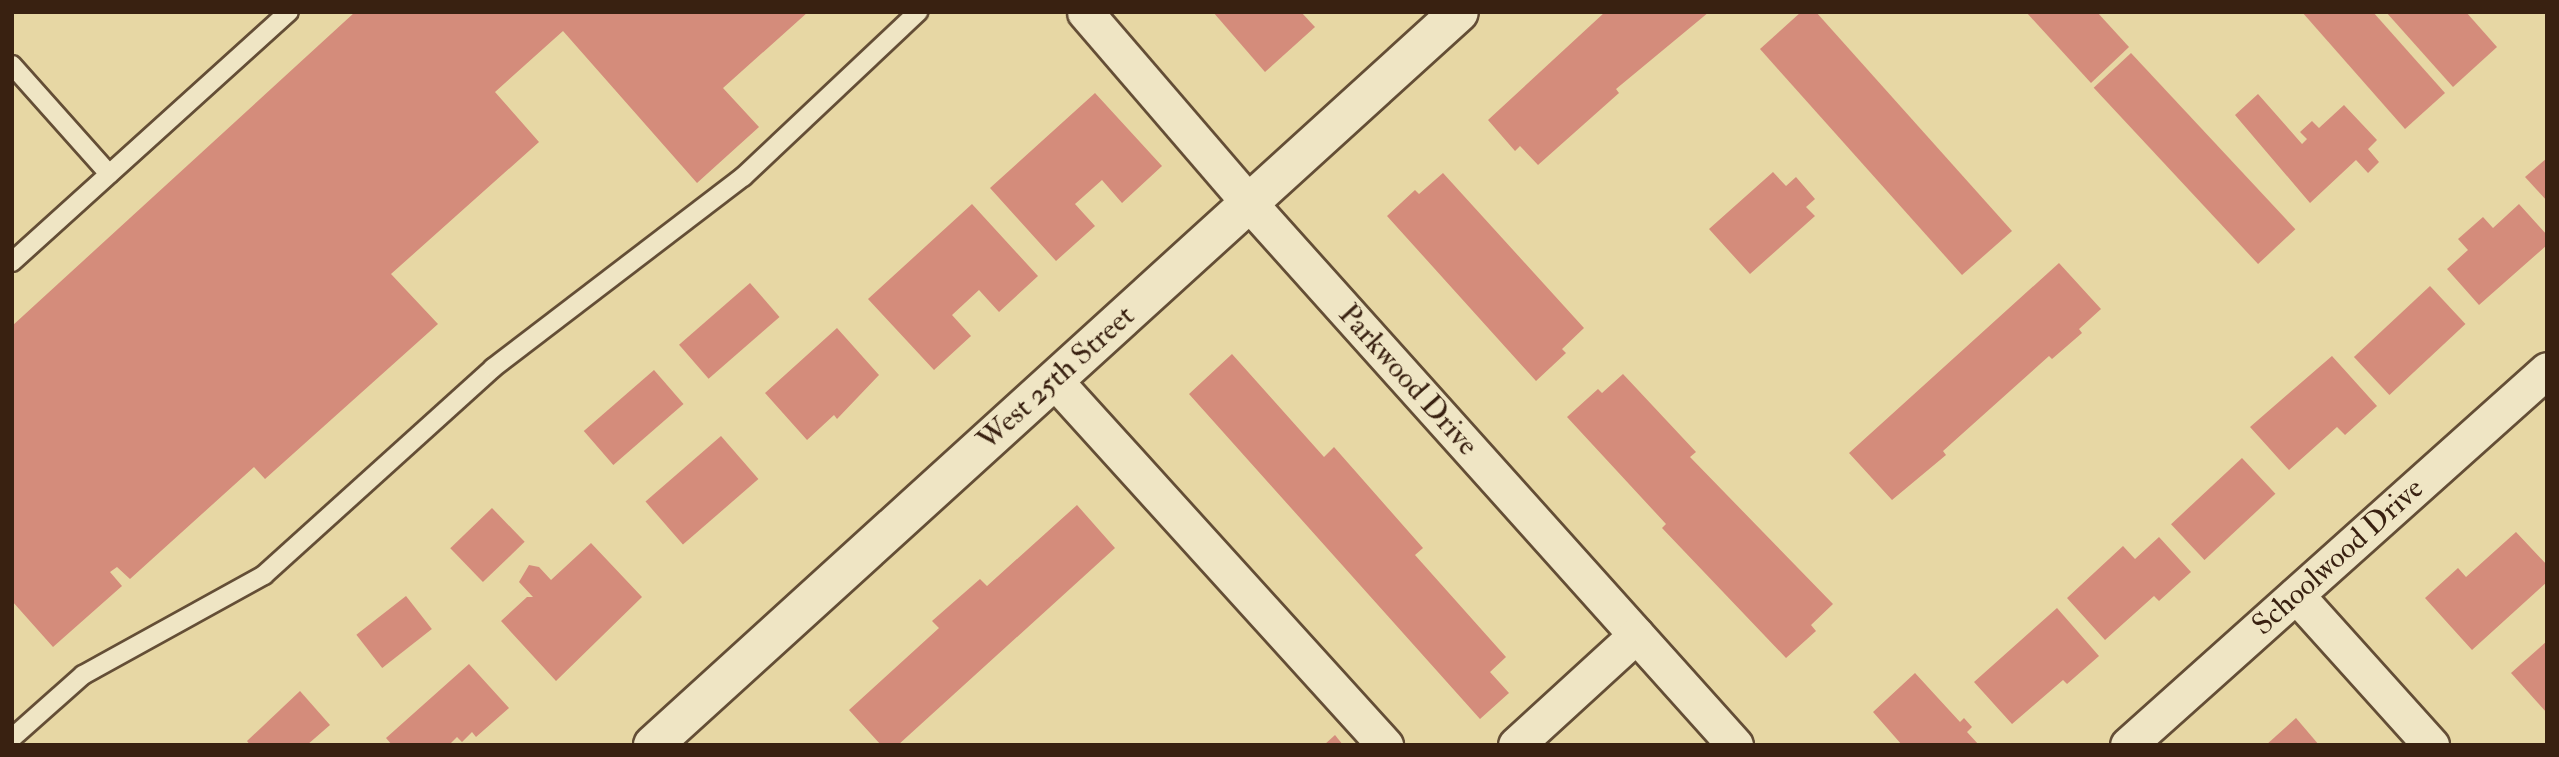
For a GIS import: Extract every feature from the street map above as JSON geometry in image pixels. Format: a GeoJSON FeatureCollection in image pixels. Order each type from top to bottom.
{"type":"FeatureCollection","features":[{"type":"Feature","properties":{"kind":"street","name":"Parkwood Drive"},"geometry":{"type":"LineString","coordinates":[[1085,12],[1249,203],[1735,745]]}},
{"type":"Feature","properties":{"kind":"street","name":"West 25th Street"},"geometry":{"type":"LineString","coordinates":[[653,745],[1460,12]]}},
{"type":"Feature","properties":{"kind":"street","name":"Schoolwood Drive"},"geometry":{"type":"LineString","coordinates":[[2128,745],[2547,370]]}},
{"type":"Feature","properties":{"kind":"street"},"geometry":{"type":"LineString","coordinates":[[1054,380],[1385,745]]}},
{"type":"Feature","properties":{"kind":"street"},"geometry":{"type":"LineString","coordinates":[[2296,595],[2431,745]]}},
{"type":"Feature","properties":{"kind":"street"},"geometry":{"type":"LineString","coordinates":[[1516,745],[1636,635]]}},
{"type":"Feature","properties":{"kind":"lane"},"geometry":{"type":"LineString","coordinates":[[12,262],[289,12]]}},
{"type":"Feature","properties":{"kind":"lane"},"geometry":{"type":"LineString","coordinates":[[12,738],[83,675],[264,575],[493,368],[743,177],[918,12]]}},
{"type":"Feature","properties":{"kind":"lane"},"geometry":{"type":"LineString","coordinates":[[12,65],[109,174]]}},
{"type":"Feature","properties":{"kind":"building"},"geometry":{"type":"Polygon","coordinates":[[[355,12],[808,12],[723,88],[759,127],[697,183],[563,31],[495,92],[539,142],[391,274],[438,324],[265,479],[254,467],[130,579],[117,567],[110,572],[122,586],[53,647],[12,601],[12,326],[355,12]]]}},
{"type":"Feature","properties":{"kind":"building"},"geometry":{"type":"Polygon","coordinates":[[[1213,12],[1301,12],[1315,27],[1265,72],[1213,12]]]}},
{"type":"Feature","properties":{"kind":"building"},"geometry":{"type":"Polygon","coordinates":[[[1605,12],[1709,12],[1616,89],[1619,93],[1538,165],[1520,146],[1515,151],[1488,120],[1605,12]]]}},
{"type":"Feature","properties":{"kind":"building"},"geometry":{"type":"Polygon","coordinates":[[[1801,12],[1816,12],[2012,231],[1962,275],[1760,49],[1801,12]]]}},
{"type":"Feature","properties":{"kind":"building"},"geometry":{"type":"Polygon","coordinates":[[[2026,12],[2097,12],[2129,47],[2091,83],[2026,12]]]}},
{"type":"Feature","properties":{"kind":"building"},"geometry":{"type":"Polygon","coordinates":[[[2302,12],[2373,12],[2445,93],[2405,129],[2302,12]]]}},
{"type":"Feature","properties":{"kind":"building"},"geometry":{"type":"Polygon","coordinates":[[[2386,12],[2466,12],[2497,47],[2453,87],[2386,12]]]}},
{"type":"Feature","properties":{"kind":"building"},"geometry":{"type":"Polygon","coordinates":[[[2131,53],[2295,229],[2258,264],[2094,88],[2131,53]]]}},
{"type":"Feature","properties":{"kind":"building"},"geometry":{"type":"Polygon","coordinates":[[[1095,93],[1162,166],[1122,203],[1102,180],[1075,204],[1095,226],[1056,261],[990,188],[1095,93]]]}},
{"type":"Feature","properties":{"kind":"building"},"geometry":{"type":"Polygon","coordinates":[[[2258,94],[2302,144],[2307,139],[2300,132],[2312,121],[2319,128],[2344,105],[2377,140],[2368,149],[2379,162],[2368,173],[2356,160],[2310,203],[2235,115],[2258,94]]]}},
{"type":"Feature","properties":{"kind":"building"},"geometry":{"type":"Polygon","coordinates":[[[2547,158],[2547,201],[2525,177],[2547,158]]]}},
{"type":"Feature","properties":{"kind":"building"},"geometry":{"type":"Polygon","coordinates":[[[1773,172],[1786,186],[1796,177],[1815,199],[1806,207],[1815,216],[1750,274],[1709,229],[1773,172]]]}},
{"type":"Feature","properties":{"kind":"building"},"geometry":{"type":"Polygon","coordinates":[[[1443,173],[1584,328],[1562,349],[1566,353],[1536,381],[1387,216],[1415,190],[1419,194],[1443,173]]]}},
{"type":"Feature","properties":{"kind":"building"},"geometry":{"type":"Polygon","coordinates":[[[972,204],[1038,276],[999,312],[979,290],[952,315],[971,336],[934,370],[868,299],[972,204]]]}},
{"type":"Feature","properties":{"kind":"building"},"geometry":{"type":"Polygon","coordinates":[[[2519,204],[2547,235],[2547,245],[2479,305],[2447,269],[2468,250],[2458,239],[2483,217],[2493,228],[2519,204]]]}},
{"type":"Feature","properties":{"kind":"building"},"geometry":{"type":"Polygon","coordinates":[[[2059,263],[2101,309],[2079,329],[2082,333],[2052,359],[2049,356],[1943,451],[1946,455],[1892,500],[1849,453],[2059,263]]]}},
{"type":"Feature","properties":{"kind":"building"},"geometry":{"type":"Polygon","coordinates":[[[750,283],[780,317],[709,379],[679,345],[750,283]]]}},
{"type":"Feature","properties":{"kind":"building"},"geometry":{"type":"Polygon","coordinates":[[[2430,286],[2465,324],[2389,395],[2354,357],[2430,286]]]}},
{"type":"Feature","properties":{"kind":"building"},"geometry":{"type":"Polygon","coordinates":[[[837,328],[879,375],[837,419],[834,415],[807,440],[765,393],[837,328]]]}},
{"type":"Feature","properties":{"kind":"building"},"geometry":{"type":"Polygon","coordinates":[[[1232,354],[1324,457],[1334,447],[1423,548],[1415,555],[1506,657],[1490,672],[1509,693],[1480,719],[1189,394],[1232,354]]]}},
{"type":"Feature","properties":{"kind":"building"},"geometry":{"type":"Polygon","coordinates":[[[2332,356],[2377,406],[2345,435],[2337,427],[2289,470],[2250,427],[2332,356]]]}},
{"type":"Feature","properties":{"kind":"building"},"geometry":{"type":"Polygon","coordinates":[[[654,370],[684,404],[613,465],[584,431],[654,370]]]}},
{"type":"Feature","properties":{"kind":"building"},"geometry":{"type":"Polygon","coordinates":[[[1623,374],[1696,452],[1690,457],[1833,604],[1811,625],[1816,631],[1786,658],[1662,528],[1666,524],[1567,417],[1598,389],[1602,393],[1623,374]]]}},
{"type":"Feature","properties":{"kind":"building"},"geometry":{"type":"Polygon","coordinates":[[[721,436],[758,479],[683,545],[646,502],[721,436]]]}},
{"type":"Feature","properties":{"kind":"building"},"geometry":{"type":"Polygon","coordinates":[[[2242,458],[2275,494],[2204,560],[2171,524],[2242,458]]]}},
{"type":"Feature","properties":{"kind":"building"},"geometry":{"type":"Polygon","coordinates":[[[1077,505],[1115,548],[898,745],[881,745],[849,710],[939,628],[932,621],[980,579],[987,586],[1077,505]]]}},
{"type":"Feature","properties":{"kind":"building"},"geometry":{"type":"Polygon","coordinates":[[[492,508],[525,542],[483,582],[450,548],[492,508]]]}},
{"type":"Feature","properties":{"kind":"building"},"geometry":{"type":"Polygon","coordinates":[[[2516,532],[2547,565],[2547,582],[2472,650],[2425,598],[2458,568],[2466,577],[2516,532]]]}},
{"type":"Feature","properties":{"kind":"building"},"geometry":{"type":"Polygon","coordinates":[[[2159,537],[2191,572],[2159,601],[2154,596],[2105,640],[2067,598],[2123,546],[2135,559],[2159,537]]]}},
{"type":"Feature","properties":{"kind":"building"},"geometry":{"type":"Polygon","coordinates":[[[591,543],[642,597],[556,681],[501,621],[527,597],[533,597],[519,582],[529,565],[539,567],[551,580],[591,543]]]}},
{"type":"Feature","properties":{"kind":"building"},"geometry":{"type":"Polygon","coordinates":[[[406,596],[432,629],[382,668],[356,635],[406,596]]]}},
{"type":"Feature","properties":{"kind":"building"},"geometry":{"type":"Polygon","coordinates":[[[2057,608],[2099,656],[2067,684],[2063,680],[2012,724],[1974,682],[2057,608]]]}},
{"type":"Feature","properties":{"kind":"building"},"geometry":{"type":"Polygon","coordinates":[[[2547,641],[2547,713],[2511,673],[2547,641]]]}},
{"type":"Feature","properties":{"kind":"building"},"geometry":{"type":"Polygon","coordinates":[[[469,664],[509,708],[476,737],[472,732],[462,742],[457,737],[449,745],[392,745],[386,738],[469,664]]]}},
{"type":"Feature","properties":{"kind":"building"},"geometry":{"type":"Polygon","coordinates":[[[1915,673],[1960,722],[1964,718],[1972,727],[1967,732],[1979,745],[1902,745],[1873,712],[1915,673]]]}},
{"type":"Feature","properties":{"kind":"building"},"geometry":{"type":"Polygon","coordinates":[[[300,691],[330,725],[307,745],[250,745],[247,741],[300,691]]]}},
{"type":"Feature","properties":{"kind":"building"},"geometry":{"type":"Polygon","coordinates":[[[2296,718],[2319,745],[2266,745],[2296,718]]]}},
{"type":"Feature","properties":{"kind":"building"},"geometry":{"type":"Polygon","coordinates":[[[1335,735],[1343,745],[1324,745],[1335,735]]]}}]}
